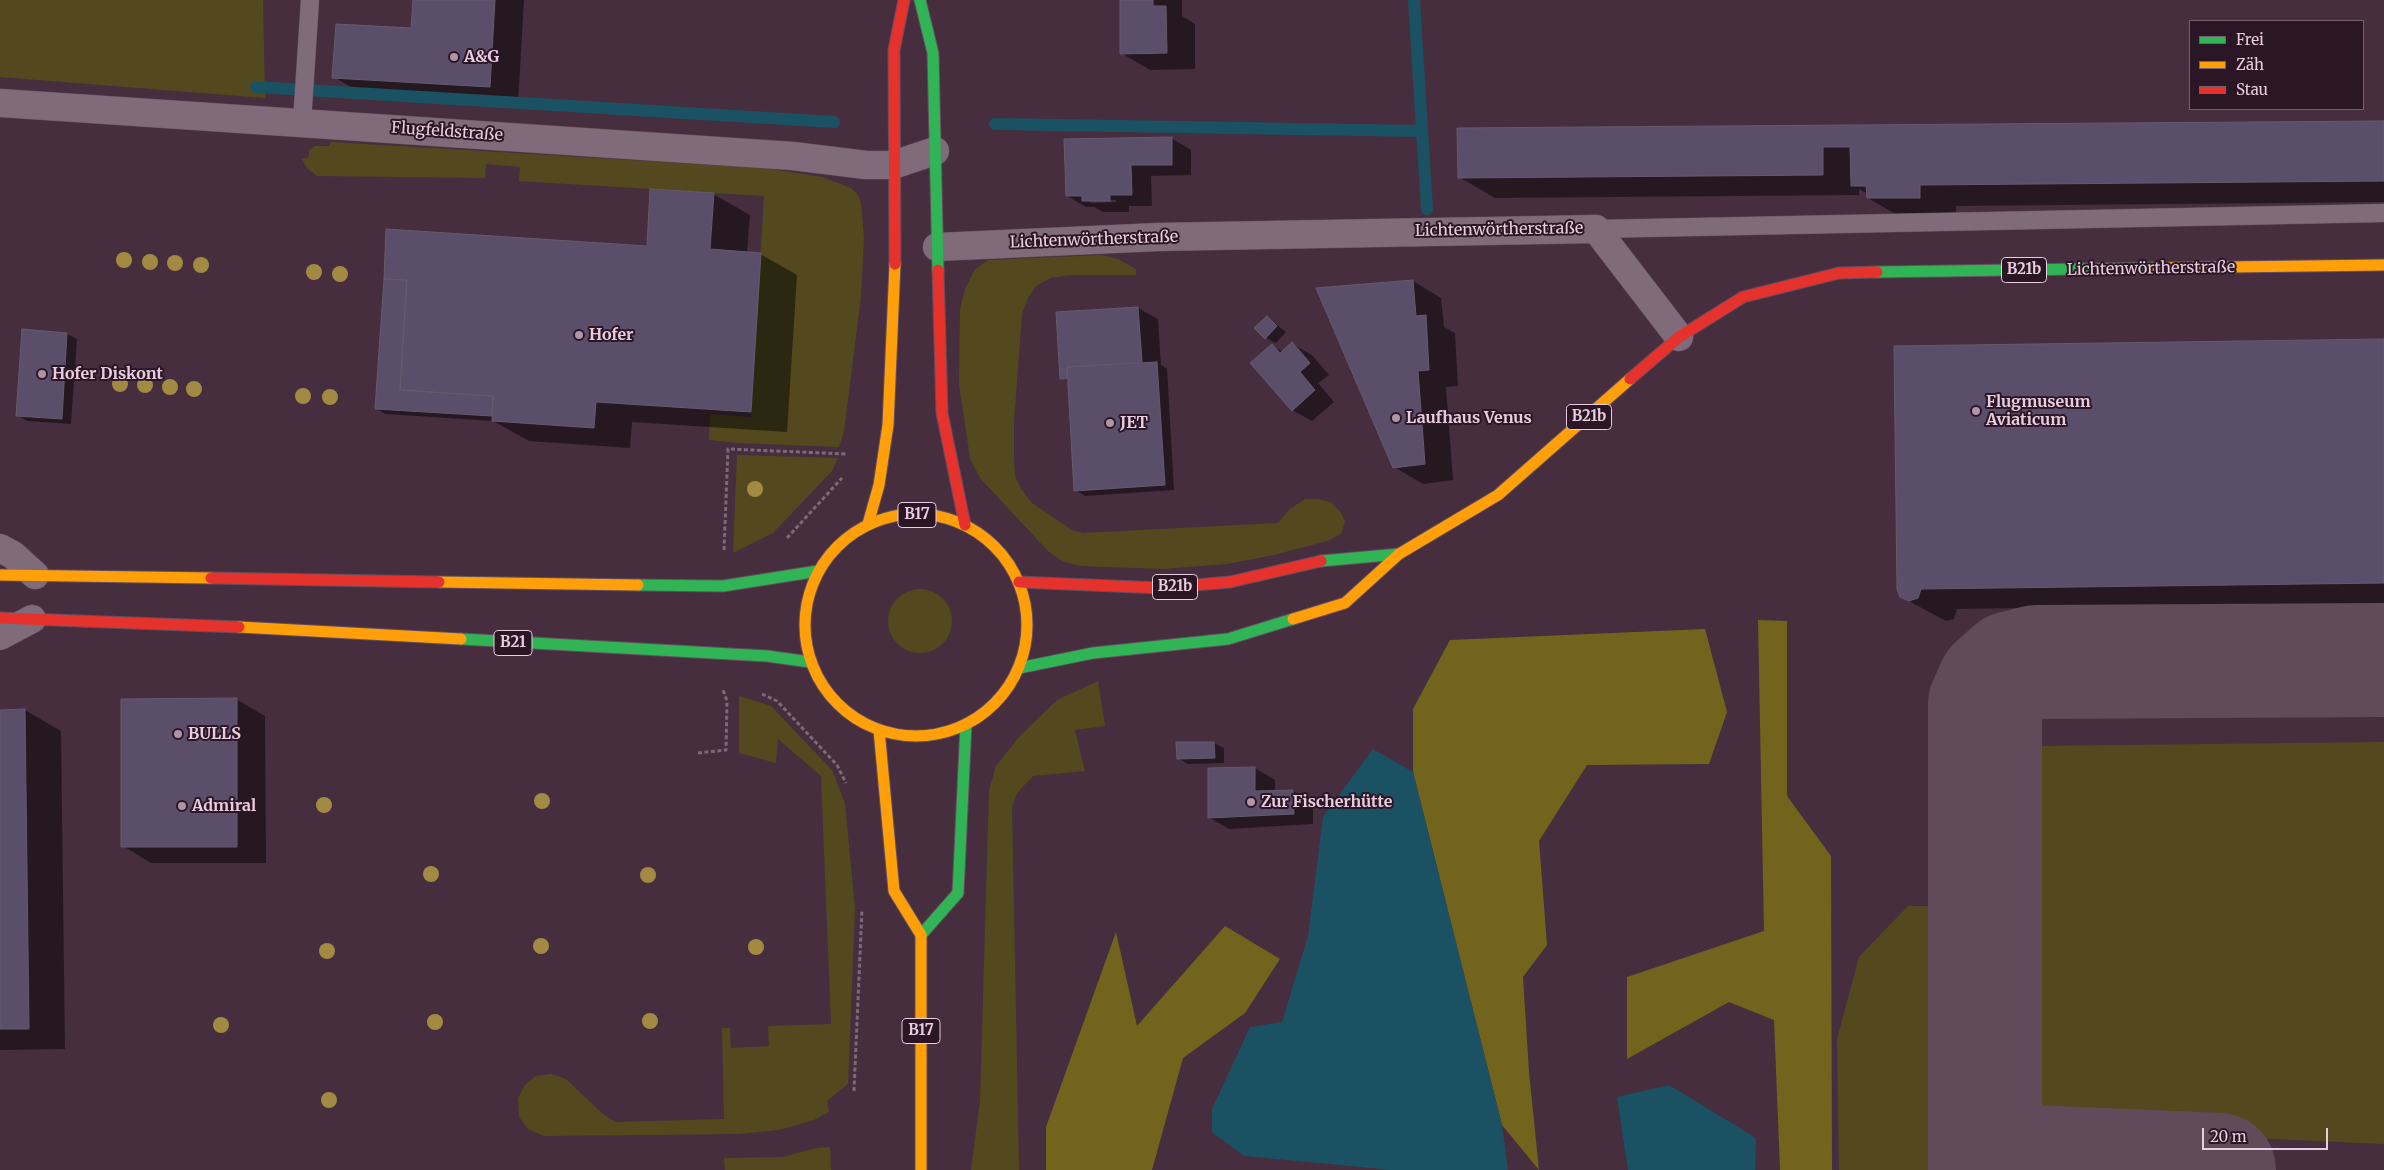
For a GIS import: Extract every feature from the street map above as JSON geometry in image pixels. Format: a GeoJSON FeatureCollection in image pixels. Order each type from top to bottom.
{"type":"FeatureCollection","features":[{"type":"Feature","properties":{"kind":"main road"},"geometry":{"type":"LineString","coordinates":[[868,524],[879,485],[888,425],[895,294],[894,50],[904,0]]}},
{"type":"Feature","properties":{"kind":"main road"},"geometry":{"type":"LineString","coordinates":[[920,0],[933,53],[942,413],[965,525]]}},
{"type":"Feature","properties":{"kind":"main road","name":"Lichtenwörtherstraße"},"geometry":{"type":"LineString","coordinates":[[1679,337],[1743,297],[1839,273],[2384,266]]}},
{"type":"Feature","properties":{"kind":"main road","name":"B21b"},"geometry":{"type":"LineString","coordinates":[[1019,668],[1093,653],[1228,639],[1345,603],[1399,554],[1498,495],[1679,337]]}},
{"type":"Feature","properties":{"kind":"main road","name":"B17"},"geometry":{"type":"LineString","coordinates":[[900,515],[934,515],[965,525],[996,547],[1019,582],[1027,610],[1027,639],[1019,668],[996,702],[966,724],[938,735],[910,736],[879,730],[848,714],[823,687],[810,662],[804,622],[807,598],[818,571],[836,546],[868,524],[900,515]]}},
{"type":"Feature","properties":{"kind":"main road","name":"B21b"},"geometry":{"type":"LineString","coordinates":[[1019,582],[1161,588],[1230,582],[1329,559],[1399,554]]}},
{"type":"Feature","properties":{"kind":"main road"},"geometry":{"type":"LineString","coordinates":[[0,575],[723,586],[818,571]]}},
{"type":"Feature","properties":{"kind":"main road","name":"B21"},"geometry":{"type":"LineString","coordinates":[[0,618],[215,626],[767,656],[810,662]]}},
{"type":"Feature","properties":{"kind":"main road"},"geometry":{"type":"LineString","coordinates":[[879,730],[894,891],[921,935],[958,893],[966,724]]}},
{"type":"Feature","properties":{"kind":"main road","name":"B17"},"geometry":{"type":"LineString","coordinates":[[921,935],[921,1170]]}},
{"type":"Feature","properties":{"kind":"street","name":"Flugfeldstraße"},"geometry":{"type":"LineString","coordinates":[[0,103],[274,120],[303,102],[866,165],[894,165],[935,151]]}},
{"type":"Feature","properties":{"kind":"street","name":"Lichtenwörtherstraße"},"geometry":{"type":"LineString","coordinates":[[937,247],[1158,237],[1596,229],[1679,337]]}},
{"type":"Feature","properties":{"kind":"street"},"geometry":{"type":"LineString","coordinates":[[0,548],[13,555],[35,575]]}},
{"type":"Feature","properties":{"kind":"street"},"geometry":{"type":"LineString","coordinates":[[0,636],[32,619]]}},
{"type":"Feature","properties":{"kind":"lane"},"geometry":{"type":"LineString","coordinates":[[303,102],[310,0]]}},
{"type":"Feature","properties":{"kind":"lane"},"geometry":{"type":"LineString","coordinates":[[1596,229],[2384,213]]}},
{"type":"Feature","properties":{"kind":"path"},"geometry":{"type":"LineString","coordinates":[[724,554],[728,449],[853,454]]}},
{"type":"Feature","properties":{"kind":"path"},"geometry":{"type":"LineString","coordinates":[[781,544],[842,479],[846,470]]}},
{"type":"Feature","properties":{"kind":"path"},"geometry":{"type":"LineString","coordinates":[[698,753],[726,750],[727,701],[721,685],[730,686]]}},
{"type":"Feature","properties":{"kind":"path"},"geometry":{"type":"LineString","coordinates":[[755,691],[777,701],[838,765],[850,791]]}},
{"type":"Feature","properties":{"kind":"path"},"geometry":{"type":"LineString","coordinates":[[854,1091],[861,900]]}},
{"type":"Feature","properties":{"kind":"shaded area"},"geometry":{"type":"Polygon","coordinates":[[[0,0],[263,0],[265,98],[0,77],[0,0]]]}},
{"type":"Feature","properties":{"kind":"shaded area"},"geometry":{"type":"Polygon","coordinates":[[[331,142],[764,168],[822,177],[851,188],[858,195],[861,203],[864,238],[861,296],[844,431],[839,447],[709,440],[710,414],[751,417],[764,196],[519,181],[520,167],[486,164],[485,178],[317,176],[307,168],[302,159],[309,157],[309,150],[315,146],[329,146],[331,142]]]}},
{"type":"Feature","properties":{"kind":"shaded area"},"geometry":{"type":"Polygon","coordinates":[[[1101,255],[1118,259],[1136,269],[1136,275],[1070,275],[1051,278],[1036,286],[1028,298],[1022,314],[1014,421],[1014,461],[1015,476],[1021,489],[1032,503],[1072,530],[1083,533],[1278,523],[1290,509],[1305,499],[1319,499],[1332,503],[1341,513],[1345,522],[1341,534],[1327,541],[1274,555],[1227,564],[1163,569],[1080,566],[1062,561],[1048,551],[980,478],[970,458],[959,384],[960,310],[965,289],[975,269],[989,260],[1101,255]]]}},
{"type":"Feature","properties":{"kind":"shaded area"},"geometry":{"type":"Polygon","coordinates":[[[737,455],[838,458],[832,471],[773,533],[733,553],[737,455]]]}},
{"type":"Feature","properties":{"kind":"shaded area"},"geometry":{"type":"Polygon","coordinates":[[[914,589],[926,589],[943,598],[950,609],[952,621],[950,633],[943,644],[926,653],[914,653],[902,648],[893,639],[888,627],[888,615],[893,603],[902,594],[914,589]]]}},
{"type":"Feature","properties":{"kind":"shaded area"},"geometry":{"type":"Polygon","coordinates":[[[1758,620],[1787,621],[1787,796],[1831,856],[1832,1170],[1780,1170],[1774,1020],[1729,1002],[1627,1059],[1627,977],[1764,931],[1758,620]]]}},
{"type":"Feature","properties":{"kind":"shaded area"},"geometry":{"type":"Polygon","coordinates":[[[1705,629],[1727,712],[1709,764],[1587,765],[1539,841],[1547,945],[1523,977],[1529,1072],[1539,1170],[1502,1125],[1413,772],[1413,709],[1450,640],[1705,629]]]}},
{"type":"Feature","properties":{"kind":"shaded area"},"geometry":{"type":"Polygon","coordinates":[[[1098,681],[1105,726],[1075,730],[1085,771],[1033,776],[1017,793],[1012,807],[1019,1170],[971,1170],[980,1101],[989,790],[996,766],[1019,737],[1057,700],[1098,681]]]}},
{"type":"Feature","properties":{"kind":"shaded area"},"geometry":{"type":"Polygon","coordinates":[[[739,696],[771,706],[832,770],[845,803],[855,909],[848,1084],[827,1101],[829,1112],[814,1120],[779,1130],[739,1134],[544,1136],[528,1129],[519,1117],[518,1098],[525,1085],[536,1076],[551,1074],[566,1079],[603,1114],[615,1122],[724,1119],[722,1028],[730,1028],[731,1048],[769,1046],[768,1026],[831,1024],[821,776],[778,739],[776,763],[739,753],[739,696]]]}},
{"type":"Feature","properties":{"kind":"shaded area"},"geometry":{"type":"Polygon","coordinates":[[[2384,742],[2384,1144],[2069,1130],[2043,1119],[2022,1096],[2015,1073],[2017,915],[2021,904],[2035,903],[2035,746],[2384,742]]]}},
{"type":"Feature","properties":{"kind":"shaded area"},"geometry":{"type":"Polygon","coordinates":[[[1908,906],[1951,906],[1955,916],[1953,1170],[1839,1170],[1837,1039],[1859,957],[1908,906]]]}},
{"type":"Feature","properties":{"kind":"shaded area"},"geometry":{"type":"Polygon","coordinates":[[[1225,926],[1280,959],[1245,1013],[1183,1058],[1152,1170],[1046,1170],[1046,1127],[1116,932],[1137,1026],[1225,926]]]}},
{"type":"Feature","properties":{"kind":"shaded area"},"geometry":{"type":"Polygon","coordinates":[[[830,1147],[831,1170],[725,1170],[724,1158],[783,1157],[816,1148],[830,1147]]]}},
{"type":"Feature","properties":{"kind":"water"},"geometry":{"type":"Polygon","coordinates":[[[1373,749],[1413,772],[1502,1125],[1508,1170],[1392,1170],[1244,1156],[1212,1132],[1212,1109],[1250,1027],[1282,1022],[1308,936],[1323,817],[1373,749]]]}},
{"type":"Feature","properties":{"kind":"water"},"geometry":{"type":"Polygon","coordinates":[[[1669,1085],[1756,1138],[1755,1170],[1628,1170],[1617,1097],[1669,1085]]]}},
{"type":"Feature","properties":{"kind":"building"},"geometry":{"type":"Polygon","coordinates":[[[413,0],[495,0],[490,87],[332,78],[336,24],[411,28],[413,0]]]}},
{"type":"Feature","properties":{"kind":"building"},"geometry":{"type":"Polygon","coordinates":[[[1120,0],[1153,0],[1153,6],[1166,6],[1167,53],[1120,54],[1120,0]]]}},
{"type":"Feature","properties":{"kind":"building"},"geometry":{"type":"Polygon","coordinates":[[[2384,121],[2384,181],[1920,185],[1920,198],[1867,198],[1866,186],[1851,186],[1850,147],[1823,147],[1823,175],[1458,178],[1457,128],[2384,121]]]}},
{"type":"Feature","properties":{"kind":"building"},"geometry":{"type":"Polygon","coordinates":[[[1172,137],[1172,165],[1131,165],[1132,195],[1110,195],[1110,201],[1082,201],[1082,196],[1066,196],[1064,139],[1172,137]]]}},
{"type":"Feature","properties":{"kind":"building","name":"Hofer"},"geometry":{"type":"Polygon","coordinates":[[[650,189],[714,193],[710,249],[761,253],[751,412],[596,402],[594,428],[492,421],[493,396],[400,390],[407,280],[384,279],[386,229],[647,246],[650,189]]]}},
{"type":"Feature","properties":{"kind":"building"},"geometry":{"type":"Polygon","coordinates":[[[384,279],[407,280],[400,390],[493,396],[492,416],[375,409],[384,279]]]}},
{"type":"Feature","properties":{"kind":"building","name":"Laufhaus Venus"},"geometry":{"type":"Polygon","coordinates":[[[1413,280],[1416,316],[1426,315],[1429,370],[1418,371],[1425,464],[1393,468],[1316,288],[1413,280]]]}},
{"type":"Feature","properties":{"kind":"building"},"geometry":{"type":"Polygon","coordinates":[[[1138,307],[1142,362],[1067,367],[1067,379],[1060,379],[1056,312],[1138,307]]]}},
{"type":"Feature","properties":{"kind":"building"},"geometry":{"type":"Polygon","coordinates":[[[1267,316],[1277,326],[1265,339],[1254,328],[1267,316]]]}},
{"type":"Feature","properties":{"kind":"building","name":"Hofer Diskont"},"geometry":{"type":"Polygon","coordinates":[[[22,329],[67,333],[62,419],[16,416],[22,329]]]}},
{"type":"Feature","properties":{"kind":"building"},"geometry":{"type":"Polygon","coordinates":[[[2384,339],[2384,583],[1921,589],[1918,598],[1909,601],[1900,597],[1897,589],[1894,346],[2384,339]]]}},
{"type":"Feature","properties":{"kind":"building"},"geometry":{"type":"Polygon","coordinates":[[[1292,342],[1310,363],[1300,372],[1315,390],[1292,411],[1250,363],[1272,344],[1280,353],[1292,342]]]}},
{"type":"Feature","properties":{"kind":"building"},"geometry":{"type":"Polygon","coordinates":[[[1157,362],[1165,485],[1074,491],[1067,367],[1157,362]]]}},
{"type":"Feature","properties":{"kind":"building"},"geometry":{"type":"Polygon","coordinates":[[[237,698],[237,847],[121,847],[121,699],[237,698]]]}},
{"type":"Feature","properties":{"kind":"building"},"geometry":{"type":"Polygon","coordinates":[[[25,709],[29,1029],[0,1029],[0,710],[25,709]]]}},
{"type":"Feature","properties":{"kind":"building"},"geometry":{"type":"Polygon","coordinates":[[[1176,742],[1214,742],[1215,758],[1177,759],[1176,742]]]}},
{"type":"Feature","properties":{"kind":"building","name":"Zur Fischerhütte"},"geometry":{"type":"Polygon","coordinates":[[[1255,767],[1255,791],[1293,790],[1294,814],[1208,818],[1208,768],[1255,767]]]}},
{"type":"Feature","properties":{"kind":"waterway"},"geometry":{"type":"LineString","coordinates":[[1414,0],[1427,209]]}},
{"type":"Feature","properties":{"kind":"waterway"},"geometry":{"type":"LineString","coordinates":[[256,87],[834,122]]}},
{"type":"Feature","properties":{"kind":"waterway"},"geometry":{"type":"LineString","coordinates":[[995,124],[1422,131]]}},
{"type":"Feature","properties":{"kind":"taxiway"},"geometry":{"type":"LineString","coordinates":[[1985,1170],[1985,704],[1994,684],[2012,668],[2036,662],[2384,660]]}},
{"type":"Feature","properties":{"kind":"taxiway"},"geometry":{"type":"LineString","coordinates":[[1985,1160],[2219,1170]]}},
{"type":"Feature","properties":{"kind":"traffic: fast"},"geometry":{"type":"LineString","coordinates":[[920,0],[933,53],[938,270]]}},
{"type":"Feature","properties":{"kind":"traffic: fast"},"geometry":{"type":"LineString","coordinates":[[1877,272],[2152,268]]}},
{"type":"Feature","properties":{"kind":"traffic: fast"},"geometry":{"type":"LineString","coordinates":[[1321,561],[1399,554]]}},
{"type":"Feature","properties":{"kind":"traffic: fast"},"geometry":{"type":"LineString","coordinates":[[638,585],[723,586],[818,571]]}},
{"type":"Feature","properties":{"kind":"traffic: fast"},"geometry":{"type":"LineString","coordinates":[[1019,668],[1093,653],[1228,639],[1293,619]]}},
{"type":"Feature","properties":{"kind":"traffic: fast"},"geometry":{"type":"LineString","coordinates":[[461,639],[767,656],[810,662]]}},
{"type":"Feature","properties":{"kind":"traffic: fast"},"geometry":{"type":"LineString","coordinates":[[921,935],[958,893],[966,724]]}},
{"type":"Feature","properties":{"kind":"traffic: slow"},"geometry":{"type":"LineString","coordinates":[[868,524],[879,485],[888,425],[895,264]]}},
{"type":"Feature","properties":{"kind":"traffic: slow"},"geometry":{"type":"LineString","coordinates":[[2152,268],[2384,265]]}},
{"type":"Feature","properties":{"kind":"traffic: slow"},"geometry":{"type":"LineString","coordinates":[[1293,619],[1345,603],[1399,554],[1498,495],[1630,379]]}},
{"type":"Feature","properties":{"kind":"traffic: slow"},"geometry":{"type":"LineString","coordinates":[[916,514],[938,516],[958,522],[986,539],[1002,555],[1019,583],[1025,603],[1027,625],[1025,647],[1019,667],[1002,695],[986,711],[958,728],[938,734],[916,736],[894,734],[874,728],[846,711],[830,695],[813,667],[807,647],[805,625],[807,603],[813,583],[830,555],[846,539],[874,522],[894,516],[916,514]]}},
{"type":"Feature","properties":{"kind":"traffic: slow"},"geometry":{"type":"LineString","coordinates":[[0,575],[211,578]]}},
{"type":"Feature","properties":{"kind":"traffic: slow"},"geometry":{"type":"LineString","coordinates":[[439,582],[638,585]]}},
{"type":"Feature","properties":{"kind":"traffic: slow"},"geometry":{"type":"LineString","coordinates":[[239,627],[461,639]]}},
{"type":"Feature","properties":{"kind":"traffic: slow"},"geometry":{"type":"LineString","coordinates":[[879,730],[894,891],[921,935],[921,1170]]}},
{"type":"Feature","properties":{"kind":"traffic: jam"},"geometry":{"type":"LineString","coordinates":[[895,264],[894,50],[904,0]]}},
{"type":"Feature","properties":{"kind":"traffic: jam"},"geometry":{"type":"LineString","coordinates":[[938,270],[942,413],[965,525]]}},
{"type":"Feature","properties":{"kind":"traffic: jam"},"geometry":{"type":"LineString","coordinates":[[1630,379],[1679,337],[1743,297],[1839,273],[1877,272]]}},
{"type":"Feature","properties":{"kind":"traffic: jam"},"geometry":{"type":"LineString","coordinates":[[1019,582],[1161,588],[1230,582],[1321,561]]}},
{"type":"Feature","properties":{"kind":"traffic: jam"},"geometry":{"type":"LineString","coordinates":[[211,578],[439,582]]}},
{"type":"Feature","properties":{"kind":"traffic: jam"},"geometry":{"type":"LineString","coordinates":[[0,618],[239,627]]}},
{"type":"Feature","properties":{"kind":"place","name":"A&G"},"geometry":{"type":"Point","coordinates":[454,57]}},
{"type":"Feature","properties":{"kind":"place","name":"Hofer"},"geometry":{"type":"Point","coordinates":[579,335]}},
{"type":"Feature","properties":{"kind":"place","name":"Hofer Diskont"},"geometry":{"type":"Point","coordinates":[42,374]}},
{"type":"Feature","properties":{"kind":"place","name":"Flugmuseum Aviaticum"},"geometry":{"type":"Point","coordinates":[1976,411]}},
{"type":"Feature","properties":{"kind":"place","name":"Laufhaus Venus"},"geometry":{"type":"Point","coordinates":[1396,418]}},
{"type":"Feature","properties":{"kind":"place","name":"JET"},"geometry":{"type":"Point","coordinates":[1110,423]}},
{"type":"Feature","properties":{"kind":"place","name":"BULLS"},"geometry":{"type":"Point","coordinates":[178,734]}},
{"type":"Feature","properties":{"kind":"place","name":"Zur Fischerhütte"},"geometry":{"type":"Point","coordinates":[1251,802]}},
{"type":"Feature","properties":{"kind":"place","name":"Admiral"},"geometry":{"type":"Point","coordinates":[182,806]}}]}
